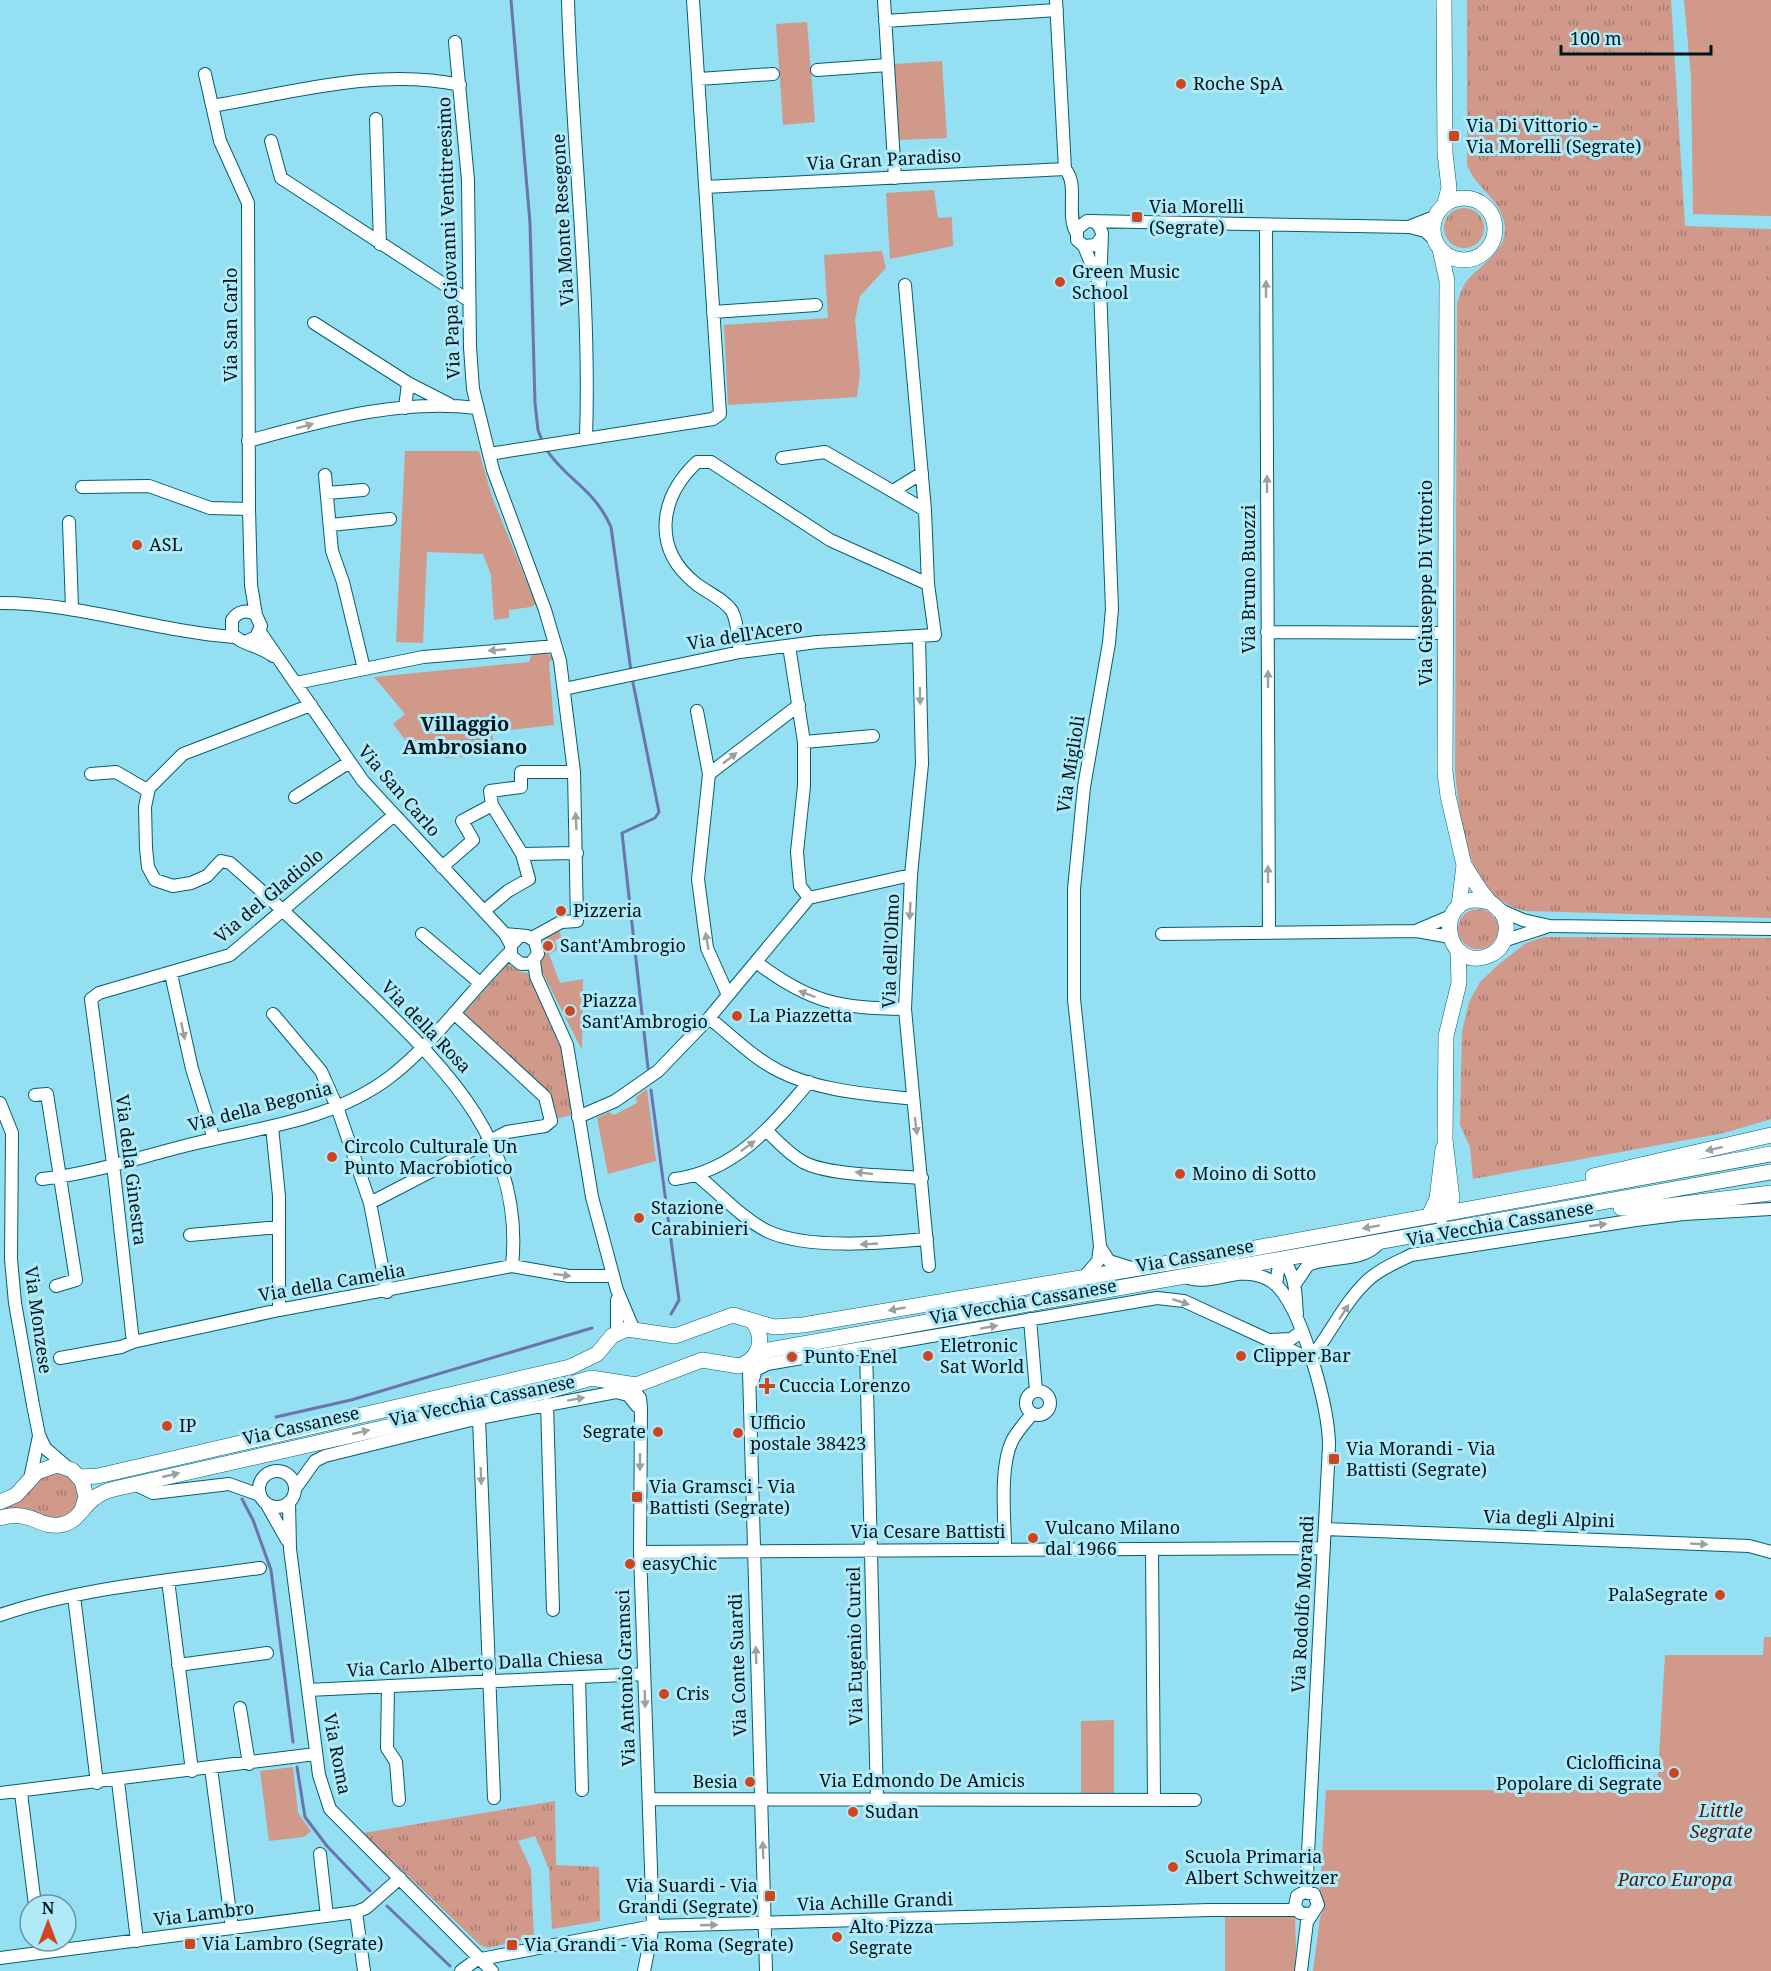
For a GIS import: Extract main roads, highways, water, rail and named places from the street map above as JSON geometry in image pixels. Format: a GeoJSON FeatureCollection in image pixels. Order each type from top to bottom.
{"type":"FeatureCollection","features":[{"type":"Feature","properties":{"kind":"main road"},"geometry":{"type":"LineString","coordinates":[[1444,0],[1445,153],[1449,188],[1445,203],[1434,217],[1437,244],[1458,259],[1475,258],[1488,248],[1495,229],[1490,212],[1473,199],[1454,175],[1445,153]]}},
{"type":"Feature","properties":{"kind":"main road"},"geometry":{"type":"LineString","coordinates":[[1445,203],[1461,197],[1473,199]]}},
{"type":"Feature","properties":{"kind":"main road","name":"Via Giuseppe Di Vittorio"},"geometry":{"type":"LineString","coordinates":[[1437,244],[1447,269],[1446,785],[1464,865],[1506,923],[1503,941],[1493,953],[1482,957],[1460,983]]}},
{"type":"Feature","properties":{"kind":"main road","name":"Via Giuseppe Di Vittorio"},"geometry":{"type":"LineString","coordinates":[[1446,299],[1455,277],[1475,258]]}},
{"type":"Feature","properties":{"kind":"main road","name":"Via Giuseppe Di Vittorio"},"geometry":{"type":"LineString","coordinates":[[1436,1215],[1452,1199],[1445,1140],[1446,1036],[1460,983],[1454,944],[1455,911],[1464,865]]}},
{"type":"Feature","properties":{"kind":"main road"},"geometry":{"type":"LineString","coordinates":[[1455,911],[1476,899],[1494,906]]}},
{"type":"Feature","properties":{"kind":"main road"},"geometry":{"type":"LineString","coordinates":[[1454,944],[1468,956],[1482,957]]}},
{"type":"Feature","properties":{"kind":"main road"},"geometry":{"type":"LineString","coordinates":[[1452,1189],[1471,1199],[1640,1166],[1771,1135]]}},
{"type":"Feature","properties":{"kind":"main road","name":"Via Giuseppe Di Vittorio"},"geometry":{"type":"LineString","coordinates":[[1436,1215],[1437,1179],[1445,1140]]}},
{"type":"Feature","properties":{"kind":"main road","name":"Via Cassanese"},"geometry":{"type":"LineString","coordinates":[[0,1502],[16,1495],[30,1479],[46,1467],[98,1476],[570,1367],[589,1359],[605,1347],[617,1332],[633,1328],[667,1337],[696,1330],[727,1316],[739,1316],[774,1327],[796,1326],[1265,1246],[1771,1154]]}},
{"type":"Feature","properties":{"kind":"main road","name":"Via Cassanese"},"geometry":{"type":"LineString","coordinates":[[0,1518],[29,1516],[48,1525],[62,1525],[102,1493],[134,1484],[546,1392],[588,1378],[626,1385],[702,1360],[739,1366],[753,1357],[781,1347],[1379,1244],[1771,1172]]}},
{"type":"Feature","properties":{"kind":"main road"},"geometry":{"type":"LineString","coordinates":[[1536,1197],[1557,1183]]}},
{"type":"Feature","properties":{"kind":"main road"},"geometry":{"type":"LineString","coordinates":[[1582,1208],[1651,1208],[1771,1193]]}},
{"type":"Feature","properties":{"kind":"main road"},"geometry":{"type":"LineString","coordinates":[[1379,1244],[1392,1234],[1430,1227],[1436,1215],[1466,1228]]}},
{"type":"Feature","properties":{"kind":"main road"},"geometry":{"type":"LineString","coordinates":[[1265,1246],[1283,1260],[1295,1248],[1325,1240],[1332,1234]]}},
{"type":"Feature","properties":{"kind":"main road"},"geometry":{"type":"LineString","coordinates":[[752,1321],[760,1341],[753,1357]]}},
{"type":"Feature","properties":{"kind":"main road"},"geometry":{"type":"LineString","coordinates":[[605,1347],[603,1360],[606,1370],[626,1385]]}},
{"type":"Feature","properties":{"kind":"main road"},"geometry":{"type":"LineString","coordinates":[[74,1472],[86,1497],[81,1512]]}},
{"type":"Feature","properties":{"kind":"waterway"},"geometry":{"type":"LineString","coordinates":[[511,0],[530,223],[535,403],[538,430],[543,443]]}},
{"type":"Feature","properties":{"kind":"waterway"},"geometry":{"type":"LineString","coordinates":[[546,449],[562,469],[588,493],[611,527],[631,671]]}},
{"type":"Feature","properties":{"kind":"waterway"},"geometry":{"type":"LineString","coordinates":[[632,678],[659,812],[655,818],[622,833],[648,1068]]}},
{"type":"Feature","properties":{"kind":"waterway"},"geometry":{"type":"LineString","coordinates":[[651,1090],[679,1300],[671,1314]]}},
{"type":"Feature","properties":{"kind":"waterway"},"geometry":{"type":"LineString","coordinates":[[276,1417],[351,1400],[592,1328]]}},
{"type":"Feature","properties":{"kind":"waterway"},"geometry":{"type":"LineString","coordinates":[[242,1499],[253,1520],[271,1570],[293,1742]]}},
{"type":"Feature","properties":{"kind":"waterway"},"geometry":{"type":"LineString","coordinates":[[297,1767],[305,1817],[327,1846],[370,1891]]}},
{"type":"Feature","properties":{"kind":"waterway"},"geometry":{"type":"LineString","coordinates":[[387,1906],[450,1966]]}},
{"type":"Feature","properties":{"kind":"place","name":"Roche SpA"},"geometry":{"type":"Point","coordinates":[1181,84]}},
{"type":"Feature","properties":{"kind":"place","name":"Via Di Vittorio - Via Morelli (Segrate)"},"geometry":{"type":"Point","coordinates":[1454,136]}},
{"type":"Feature","properties":{"kind":"place","name":"Via Morelli (Segrate)"},"geometry":{"type":"Point","coordinates":[1137,217]}},
{"type":"Feature","properties":{"kind":"place","name":"Green Music School"},"geometry":{"type":"Point","coordinates":[1060,282]}},
{"type":"Feature","properties":{"kind":"place","name":"ASL"},"geometry":{"type":"Point","coordinates":[137,545]}},
{"type":"Feature","properties":{"kind":"place","name":"Pizzeria"},"geometry":{"type":"Point","coordinates":[561,911]}},
{"type":"Feature","properties":{"kind":"place","name":"Sant'Ambrogio"},"geometry":{"type":"Point","coordinates":[548,946]}},
{"type":"Feature","properties":{"kind":"place","name":"Piazza Sant'Ambrogio"},"geometry":{"type":"Point","coordinates":[570,1011]}},
{"type":"Feature","properties":{"kind":"place","name":"La Piazzetta"},"geometry":{"type":"Point","coordinates":[737,1016]}},
{"type":"Feature","properties":{"kind":"place","name":"Circolo Culturale Un Punto Macrobiotico"},"geometry":{"type":"Point","coordinates":[332,1157]}},
{"type":"Feature","properties":{"kind":"place","name":"Moino di Sotto"},"geometry":{"type":"Point","coordinates":[1180,1174]}},
{"type":"Feature","properties":{"kind":"place","name":"Stazione Carabinieri"},"geometry":{"type":"Point","coordinates":[639,1218]}},
{"type":"Feature","properties":{"kind":"place","name":"Eletronic Sat World"},"geometry":{"type":"Point","coordinates":[928,1356]}},
{"type":"Feature","properties":{"kind":"place","name":"Clipper Bar"},"geometry":{"type":"Point","coordinates":[1241,1356]}},
{"type":"Feature","properties":{"kind":"place","name":"Punto Enel"},"geometry":{"type":"Point","coordinates":[792,1357]}},
{"type":"Feature","properties":{"kind":"place","name":"Cuccia Lorenzo"},"geometry":{"type":"Point","coordinates":[767,1386]}},
{"type":"Feature","properties":{"kind":"place","name":"IP"},"geometry":{"type":"Point","coordinates":[167,1426]}},
{"type":"Feature","properties":{"kind":"place","name":"Segrate"},"geometry":{"type":"Point","coordinates":[658,1432]}},
{"type":"Feature","properties":{"kind":"place","name":"Ufficio postale 38423"},"geometry":{"type":"Point","coordinates":[738,1433]}},
{"type":"Feature","properties":{"kind":"place","name":"Via Morandi - Via Battisti (Segrate)"},"geometry":{"type":"Point","coordinates":[1334,1459]}},
{"type":"Feature","properties":{"kind":"place","name":"Via Gramsci - Via Battisti (Segrate)"},"geometry":{"type":"Point","coordinates":[637,1497]}},
{"type":"Feature","properties":{"kind":"place","name":"Vulcano Milano dal 1966"},"geometry":{"type":"Point","coordinates":[1033,1538]}},
{"type":"Feature","properties":{"kind":"place","name":"easyChic"},"geometry":{"type":"Point","coordinates":[630,1564]}},
{"type":"Feature","properties":{"kind":"place","name":"PalaSegrate"},"geometry":{"type":"Point","coordinates":[1720,1595]}},
{"type":"Feature","properties":{"kind":"place","name":"Cris"},"geometry":{"type":"Point","coordinates":[664,1694]}},
{"type":"Feature","properties":{"kind":"place","name":"Ciclofficina Popolare di Segrate"},"geometry":{"type":"Point","coordinates":[1674,1773]}},
{"type":"Feature","properties":{"kind":"place","name":"Besia"},"geometry":{"type":"Point","coordinates":[750,1782]}},
{"type":"Feature","properties":{"kind":"place","name":"Sudan"},"geometry":{"type":"Point","coordinates":[853,1812]}},
{"type":"Feature","properties":{"kind":"place","name":"Scuola Primaria Albert Schweitzer"},"geometry":{"type":"Point","coordinates":[1173,1867]}},
{"type":"Feature","properties":{"kind":"place","name":"Via Suardi - Via Grandi (Segrate)"},"geometry":{"type":"Point","coordinates":[770,1896]}},
{"type":"Feature","properties":{"kind":"place","name":"Alto Pizza Segrate"},"geometry":{"type":"Point","coordinates":[837,1937]}},
{"type":"Feature","properties":{"kind":"place","name":"Via Lambro (Segrate)"},"geometry":{"type":"Point","coordinates":[190,1944]}},
{"type":"Feature","properties":{"kind":"place","name":"Via Grandi - Via Roma (Segrate)"},"geometry":{"type":"Point","coordinates":[512,1945]}},
{"type":"Feature","properties":{"kind":"district","name":"Villaggio Ambrosiano"},"geometry":{"type":"Point","coordinates":[465,736]}},
{"type":"Feature","properties":{"kind":"park label","name":"Little Segrate"},"geometry":{"type":"Point","coordinates":[1721,1821]}},
{"type":"Feature","properties":{"kind":"park label","name":"Parco Europa"},"geometry":{"type":"Point","coordinates":[1675,1880]}}]}
